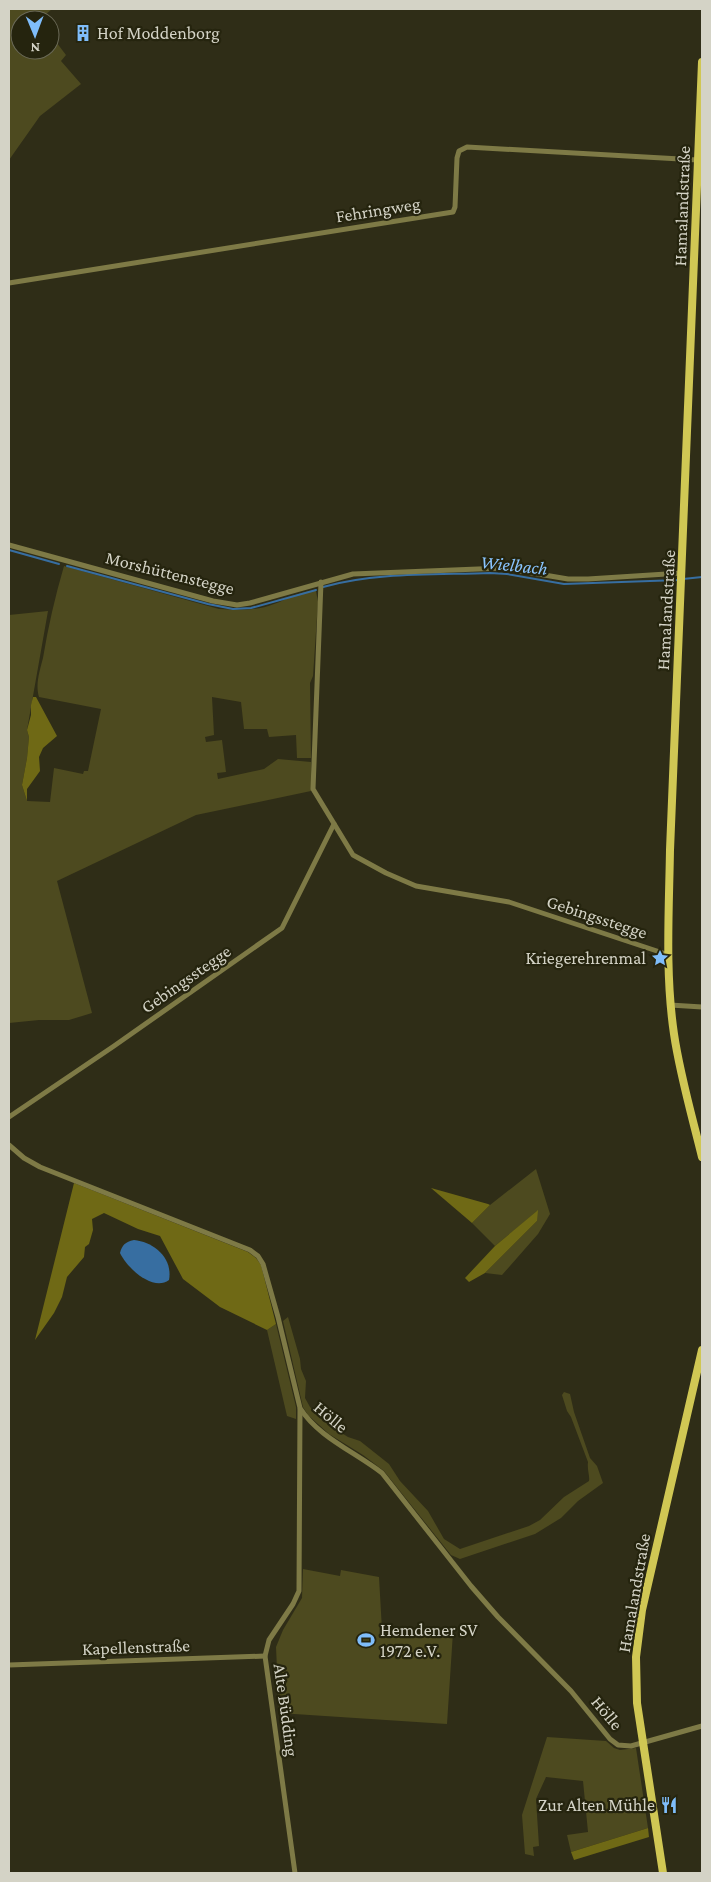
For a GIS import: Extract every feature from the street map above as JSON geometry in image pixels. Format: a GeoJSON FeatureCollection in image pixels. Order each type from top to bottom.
{"type":"FeatureCollection","features":[{"type":"Feature","properties":{"kind":"main road","name":"Hamalandstraße"},"geometry":{"type":"LineString","coordinates":[[702,62],[670,850],[669,955],[670,1005],[679,1062],[702,1157]]}},
{"type":"Feature","properties":{"kind":"main road","name":"Hamalandstraße"},"geometry":{"type":"LineString","coordinates":[[663,1873],[637,1703],[636,1657],[639,1632],[661,1528],[702,1350]]}},
{"type":"Feature","properties":{"kind":"street","name":"Fehringweg"},"geometry":{"type":"LineString","coordinates":[[9,283],[453,212],[455,207],[457,158],[459,151],[466,147],[698,160]]}},
{"type":"Feature","properties":{"kind":"street","name":"Morshüttenstegge"},"geometry":{"type":"LineString","coordinates":[[9,545],[225,603],[250,603],[352,574],[503,568],[568,579],[629,578],[682,574]]}},
{"type":"Feature","properties":{"kind":"street","name":"Gebingsstegge"},"geometry":{"type":"LineString","coordinates":[[321,582],[313,789],[353,855],[386,873],[416,886],[509,902],[669,955]]}},
{"type":"Feature","properties":{"kind":"street","name":"Gebingsstegge"},"geometry":{"type":"LineString","coordinates":[[9,1117],[282,928],[334,824]]}},
{"type":"Feature","properties":{"kind":"street"},"geometry":{"type":"LineString","coordinates":[[670,1005],[702,1007]]}},
{"type":"Feature","properties":{"kind":"street","name":"Hölle"},"geometry":{"type":"LineString","coordinates":[[9,1145],[24,1158],[48,1170],[250,1250],[258,1256],[263,1264],[278,1317],[300,1408],[308,1421],[382,1473],[471,1586],[498,1617],[571,1691],[610,1739],[618,1745],[624,1746],[643,1744],[702,1726]]}},
{"type":"Feature","properties":{"kind":"street","name":"Alte Büdding"},"geometry":{"type":"LineString","coordinates":[[295,1873],[265,1656],[269,1640],[299,1592],[300,1408]]}},
{"type":"Feature","properties":{"kind":"street","name":"Kapellenstraße"},"geometry":{"type":"LineString","coordinates":[[9,1665],[265,1656]]}},
{"type":"Feature","properties":{"kind":"shaded area"},"geometry":{"type":"Polygon","coordinates":[[[9,9],[52,9],[10,10],[10,60],[60,60],[60,47],[66,55],[61,61],[81,84],[40,116],[9,160],[9,9]]]}},
{"type":"Feature","properties":{"kind":"shaded area"},"geometry":{"type":"Polygon","coordinates":[[[64,566],[219,609],[261,608],[300,593],[316,591],[318,602],[313,676],[310,683],[311,758],[297,758],[296,735],[269,737],[267,729],[244,729],[241,702],[212,697],[214,735],[205,737],[206,742],[222,740],[226,772],[217,773],[218,779],[264,769],[278,759],[311,762],[311,791],[196,815],[57,881],[92,1013],[69,1020],[9,1023],[9,615],[48,611],[27,730],[29,737],[22,785],[27,801],[50,802],[54,768],[83,774],[84,771],[88,771],[101,709],[39,697],[38,677],[64,566]]]}},
{"type":"Feature","properties":{"kind":"shaded area"},"geometry":{"type":"Polygon","coordinates":[[[33,697],[36,697],[57,736],[43,748],[39,757],[40,771],[27,789],[27,801],[22,785],[29,737],[27,730],[33,697]]]}},
{"type":"Feature","properties":{"kind":"shaded area"},"geometry":{"type":"Polygon","coordinates":[[[536,1169],[550,1214],[538,1234],[502,1275],[485,1273],[537,1221],[537,1211],[495,1246],[472,1223],[490,1205],[536,1169]]]}},
{"type":"Feature","properties":{"kind":"shaded area"},"geometry":{"type":"Polygon","coordinates":[[[74,1183],[248,1252],[261,1265],[276,1324],[267,1330],[220,1307],[183,1279],[160,1236],[138,1229],[104,1213],[92,1219],[93,1230],[89,1244],[85,1247],[84,1257],[67,1277],[62,1297],[54,1313],[35,1340],[74,1183]]]}},
{"type":"Feature","properties":{"kind":"shaded area"},"geometry":{"type":"Polygon","coordinates":[[[431,1188],[488,1204],[490,1205],[472,1223],[431,1188]]]}},
{"type":"Feature","properties":{"kind":"shaded area"},"geometry":{"type":"Polygon","coordinates":[[[538,1210],[537,1221],[485,1273],[469,1282],[465,1278],[495,1246],[538,1210]]]}},
{"type":"Feature","properties":{"kind":"shaded area"},"geometry":{"type":"Polygon","coordinates":[[[288,1317],[301,1369],[306,1381],[305,1398],[310,1407],[332,1427],[348,1437],[360,1441],[389,1464],[400,1481],[428,1511],[444,1539],[460,1549],[529,1526],[540,1520],[564,1497],[589,1481],[588,1462],[567,1411],[562,1395],[564,1392],[570,1394],[574,1412],[590,1458],[597,1466],[603,1483],[578,1501],[561,1518],[535,1534],[460,1559],[451,1555],[384,1471],[363,1455],[329,1434],[308,1415],[303,1407],[283,1321],[288,1317]]]}},
{"type":"Feature","properties":{"kind":"shaded area"},"geometry":{"type":"Polygon","coordinates":[[[276,1324],[296,1407],[296,1419],[287,1416],[267,1330],[276,1324]]]}},
{"type":"Feature","properties":{"kind":"shaded area","name":"Hemdener SV 1972 e.V."},"geometry":{"type":"Polygon","coordinates":[[[303,1569],[340,1576],[341,1570],[379,1577],[382,1630],[453,1632],[447,1724],[279,1713],[276,1647],[283,1630],[302,1598],[303,1569]]]}},
{"type":"Feature","properties":{"kind":"shaded area"},"geometry":{"type":"Polygon","coordinates":[[[547,1737],[606,1741],[614,1748],[620,1750],[636,1748],[648,1828],[571,1852],[567,1835],[588,1832],[583,1781],[546,1777],[536,1799],[539,1846],[533,1847],[534,1856],[525,1854],[522,1815],[547,1737]]]}},
{"type":"Feature","properties":{"kind":"shaded area"},"geometry":{"type":"Polygon","coordinates":[[[648,1828],[649,1837],[574,1860],[571,1852],[648,1828]]]}},
{"type":"Feature","properties":{"kind":"water"},"geometry":{"type":"Polygon","coordinates":[[[134,1240],[148,1244],[160,1252],[168,1265],[169,1280],[163,1283],[148,1281],[128,1265],[120,1253],[124,1244],[134,1240]]]}},
{"type":"Feature","properties":{"kind":"waterway","name":"Wielbach"},"geometry":{"type":"LineString","coordinates":[[9,550],[59,564]]}},
{"type":"Feature","properties":{"kind":"waterway","name":"Wielbach"},"geometry":{"type":"LineString","coordinates":[[67,566],[233,609],[251,608],[316,590]]}},
{"type":"Feature","properties":{"kind":"waterway","name":"Wielbach"},"geometry":{"type":"LineString","coordinates":[[323,587],[364,579],[427,574],[507,574],[564,584],[679,580]]}},
{"type":"Feature","properties":{"kind":"waterway","name":"Wielbach"},"geometry":{"type":"LineString","coordinates":[[683,579],[702,577]]}},
{"type":"Feature","properties":{"kind":"place","name":"Hof Moddenborg"},"geometry":{"type":"Point","coordinates":[83,33]}},
{"type":"Feature","properties":{"kind":"place","name":"Kriegerehrenmal"},"geometry":{"type":"Point","coordinates":[660,958]}},
{"type":"Feature","properties":{"kind":"place","name":"Hemdener SV 1972 e.V."},"geometry":{"type":"Point","coordinates":[366,1640]}},
{"type":"Feature","properties":{"kind":"place","name":"Zur Alten Mühle"},"geometry":{"type":"Point","coordinates":[669,1805]}}]}
